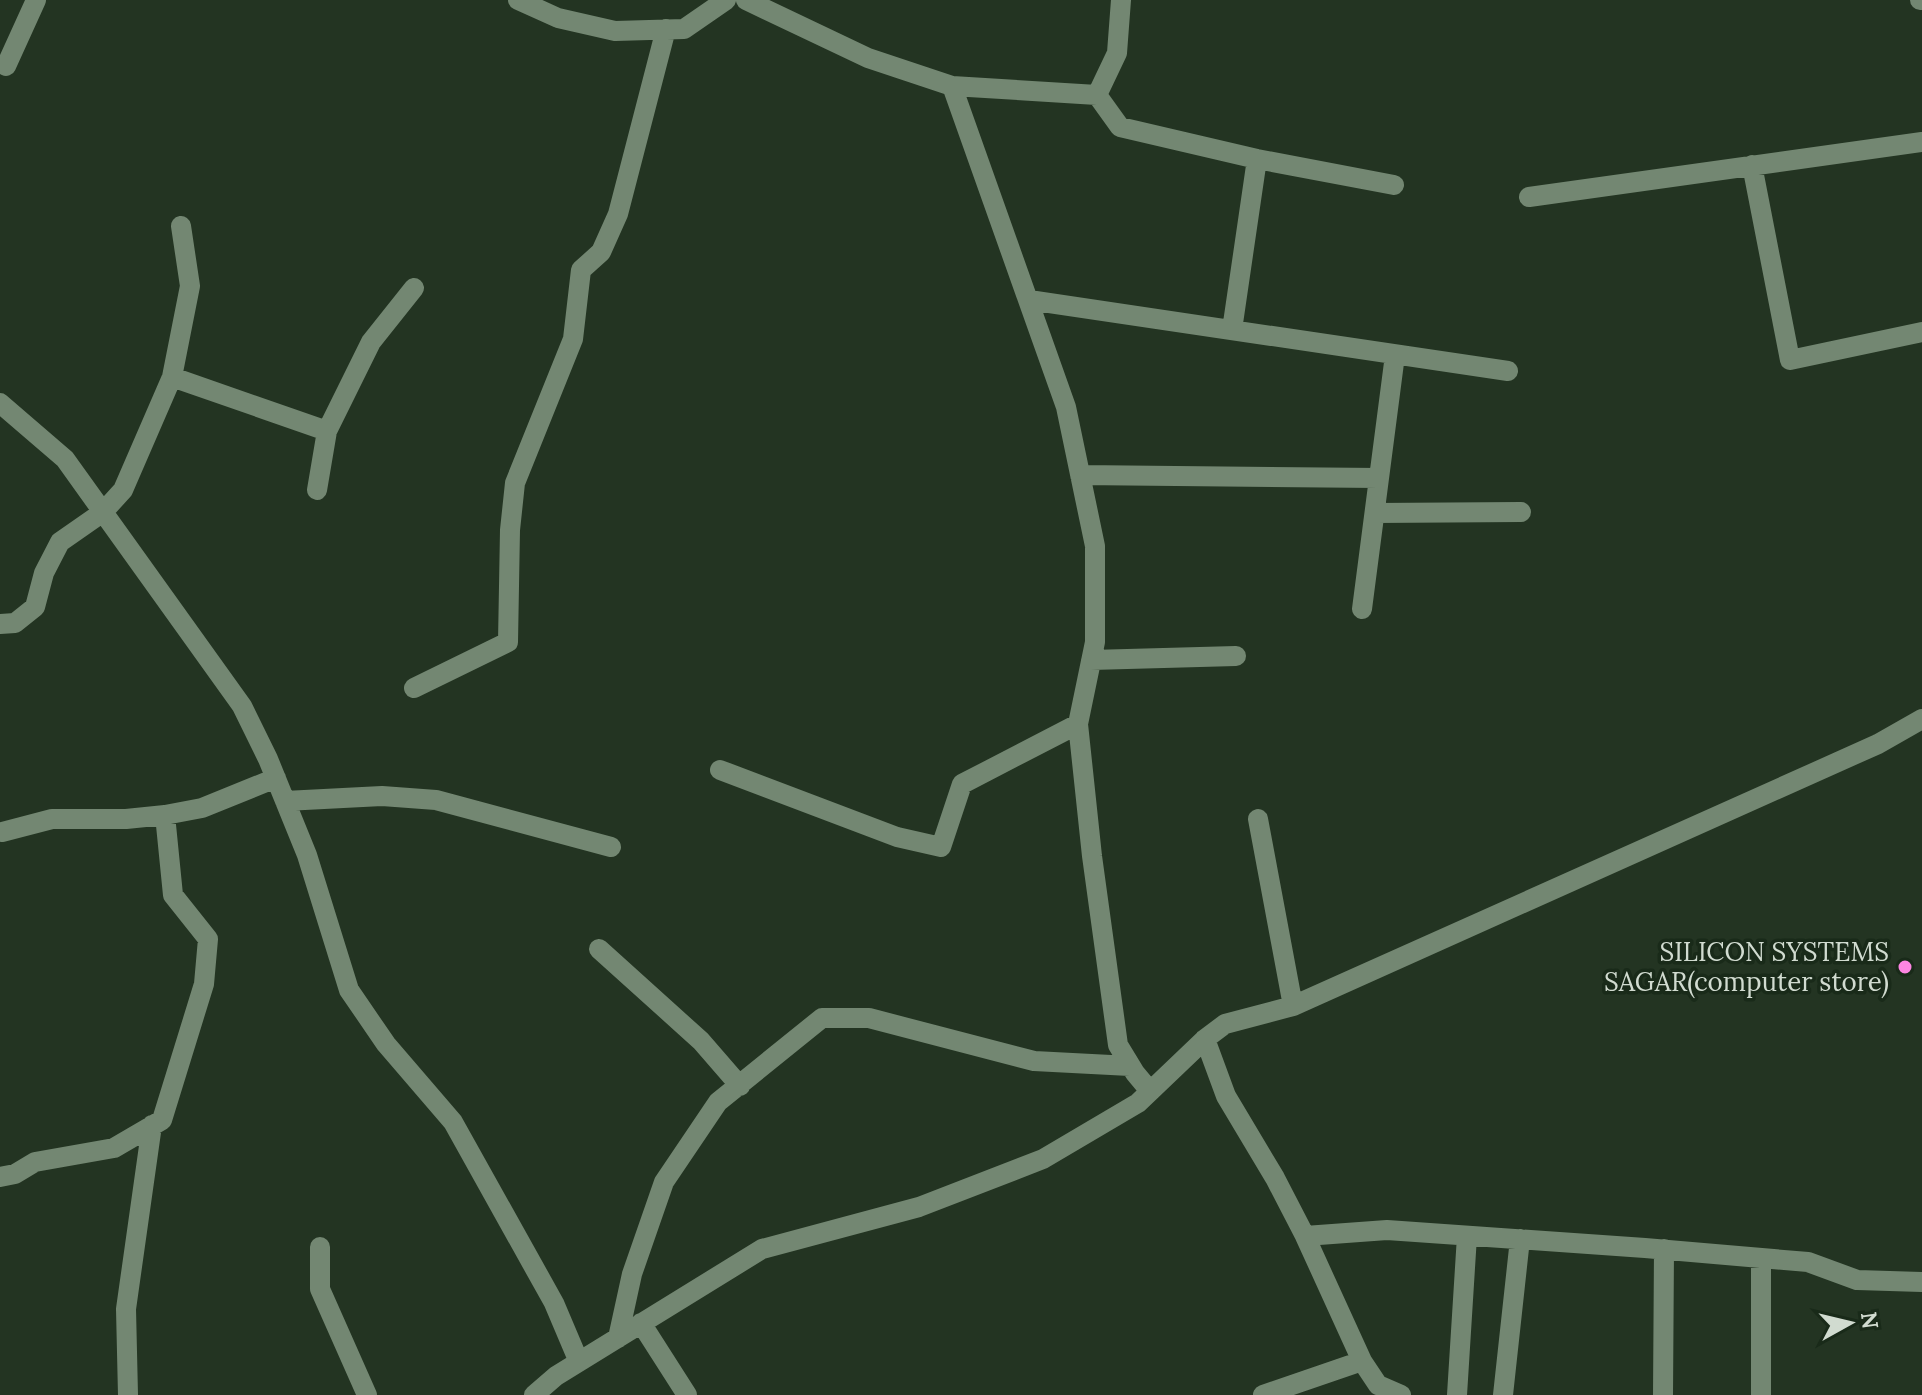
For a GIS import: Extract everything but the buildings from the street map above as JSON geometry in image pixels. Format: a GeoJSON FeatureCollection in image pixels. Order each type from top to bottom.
{"type":"FeatureCollection","features":[{"type":"Feature","properties":{"kind":"street"},"geometry":{"type":"LineString","coordinates":[[6,66],[36,0]]}},
{"type":"Feature","properties":{"kind":"street"},"geometry":{"type":"LineString","coordinates":[[518,0],[558,18],[615,31],[684,29],[726,0]]}},
{"type":"Feature","properties":{"kind":"street"},"geometry":{"type":"LineString","coordinates":[[746,0],[868,58],[952,86],[1097,95]]}},
{"type":"Feature","properties":{"kind":"street"},"geometry":{"type":"LineString","coordinates":[[1097,95],[1117,53],[1121,0]]}},
{"type":"Feature","properties":{"kind":"street"},"geometry":{"type":"LineString","coordinates":[[414,688],[508,642],[510,530],[515,483],[573,339],[581,270],[601,252],[618,214],[666,29]]}},
{"type":"Feature","properties":{"kind":"street"},"geometry":{"type":"LineString","coordinates":[[952,86],[1066,407],[1095,546],[1095,642],[1078,724],[1092,856],[1118,1045],[1150,1091]]}},
{"type":"Feature","properties":{"kind":"street"},"geometry":{"type":"LineString","coordinates":[[1097,95],[1120,127],[1257,159],[1394,185]]}},
{"type":"Feature","properties":{"kind":"street"},"geometry":{"type":"LineString","coordinates":[[1529,197],[1922,142]]}},
{"type":"Feature","properties":{"kind":"street"},"geometry":{"type":"LineString","coordinates":[[1232,330],[1257,159]]}},
{"type":"Feature","properties":{"kind":"street"},"geometry":{"type":"LineString","coordinates":[[1752,165],[1790,360],[1922,332]]}},
{"type":"Feature","properties":{"kind":"street"},"geometry":{"type":"LineString","coordinates":[[0,624],[15,623],[35,607],[44,573],[60,542],[103,512],[123,490],[172,377],[190,286],[181,226]]}},
{"type":"Feature","properties":{"kind":"street"},"geometry":{"type":"LineString","coordinates":[[317,490],[327,431],[371,342],[414,288]]}},
{"type":"Feature","properties":{"kind":"street"},"geometry":{"type":"LineString","coordinates":[[1029,300],[1508,371]]}},
{"type":"Feature","properties":{"kind":"street"},"geometry":{"type":"LineString","coordinates":[[1362,609],[1395,355]]}},
{"type":"Feature","properties":{"kind":"street"},"geometry":{"type":"LineString","coordinates":[[172,377],[327,431]]}},
{"type":"Feature","properties":{"kind":"street"},"geometry":{"type":"LineString","coordinates":[[0,403],[65,459],[242,706],[307,855],[349,990],[386,1044],[453,1122],[554,1303],[579,1362]]}},
{"type":"Feature","properties":{"kind":"street"},"geometry":{"type":"LineString","coordinates":[[1080,475],[1379,478]]}},
{"type":"Feature","properties":{"kind":"street"},"geometry":{"type":"LineString","coordinates":[[1375,513],[1521,512]]}},
{"type":"Feature","properties":{"kind":"street"},"geometry":{"type":"LineString","coordinates":[[1091,660],[1236,656]]}},
{"type":"Feature","properties":{"kind":"street"},"geometry":{"type":"LineString","coordinates":[[534,1395],[556,1376],[762,1249],[919,1207],[1043,1159],[1138,1103],[1225,1024],[1293,1006],[1864,750],[1922,719]]}},
{"type":"Feature","properties":{"kind":"street"},"geometry":{"type":"LineString","coordinates":[[720,770],[897,837],[941,847],[962,784],[1078,724]]}},
{"type":"Feature","properties":{"kind":"street"},"geometry":{"type":"LineString","coordinates":[[2,832],[52,819],[126,819],[202,808],[276,778]]}},
{"type":"Feature","properties":{"kind":"street"},"geometry":{"type":"LineString","coordinates":[[285,801],[382,796],[436,800],[611,847]]}},
{"type":"Feature","properties":{"kind":"street"},"geometry":{"type":"LineString","coordinates":[[0,1177],[15,1174],[35,1162],[114,1148],[162,1120],[204,984],[208,939],[173,895],[165,815]]}},
{"type":"Feature","properties":{"kind":"street"},"geometry":{"type":"LineString","coordinates":[[1258,819],[1293,1006]]}},
{"type":"Feature","properties":{"kind":"street"},"geometry":{"type":"LineString","coordinates":[[599,949],[701,1041],[740,1086]]}},
{"type":"Feature","properties":{"kind":"street"},"geometry":{"type":"LineString","coordinates":[[618,1338],[632,1274],[664,1182],[718,1102],[822,1018],[869,1018],[1034,1061],[1130,1066]]}},
{"type":"Feature","properties":{"kind":"street"},"geometry":{"type":"LineString","coordinates":[[1205,1039],[1226,1096],[1305,1236],[1362,1361],[1378,1385],[1401,1395]]}},
{"type":"Feature","properties":{"kind":"street"},"geometry":{"type":"LineString","coordinates":[[128,1395],[126,1309],[152,1125]]}},
{"type":"Feature","properties":{"kind":"street"},"geometry":{"type":"LineString","coordinates":[[1305,1236],[1387,1230],[1664,1249],[1808,1262],[1857,1280],[1922,1282]]}},
{"type":"Feature","properties":{"kind":"street"},"geometry":{"type":"LineString","coordinates":[[1457,1395],[1467,1236]]}},
{"type":"Feature","properties":{"kind":"street"},"geometry":{"type":"LineString","coordinates":[[1503,1395],[1520,1239]]}},
{"type":"Feature","properties":{"kind":"street"},"geometry":{"type":"LineString","coordinates":[[320,1247],[320,1289],[367,1395]]}},
{"type":"Feature","properties":{"kind":"street"},"geometry":{"type":"LineString","coordinates":[[1663,1395],[1664,1249]]}},
{"type":"Feature","properties":{"kind":"street"},"geometry":{"type":"LineString","coordinates":[[1761,1258],[1761,1395]]}},
{"type":"Feature","properties":{"kind":"street"},"geometry":{"type":"LineString","coordinates":[[641,1323],[687,1395]]}},
{"type":"Feature","properties":{"kind":"street"},"geometry":{"type":"LineString","coordinates":[[1263,1395],[1362,1361]]}},
{"type":"Feature","properties":{"kind":"place","name":"SILICON SYSTEMS SAGAR(computer store)"},"geometry":{"type":"Point","coordinates":[1905,967]}}]}
